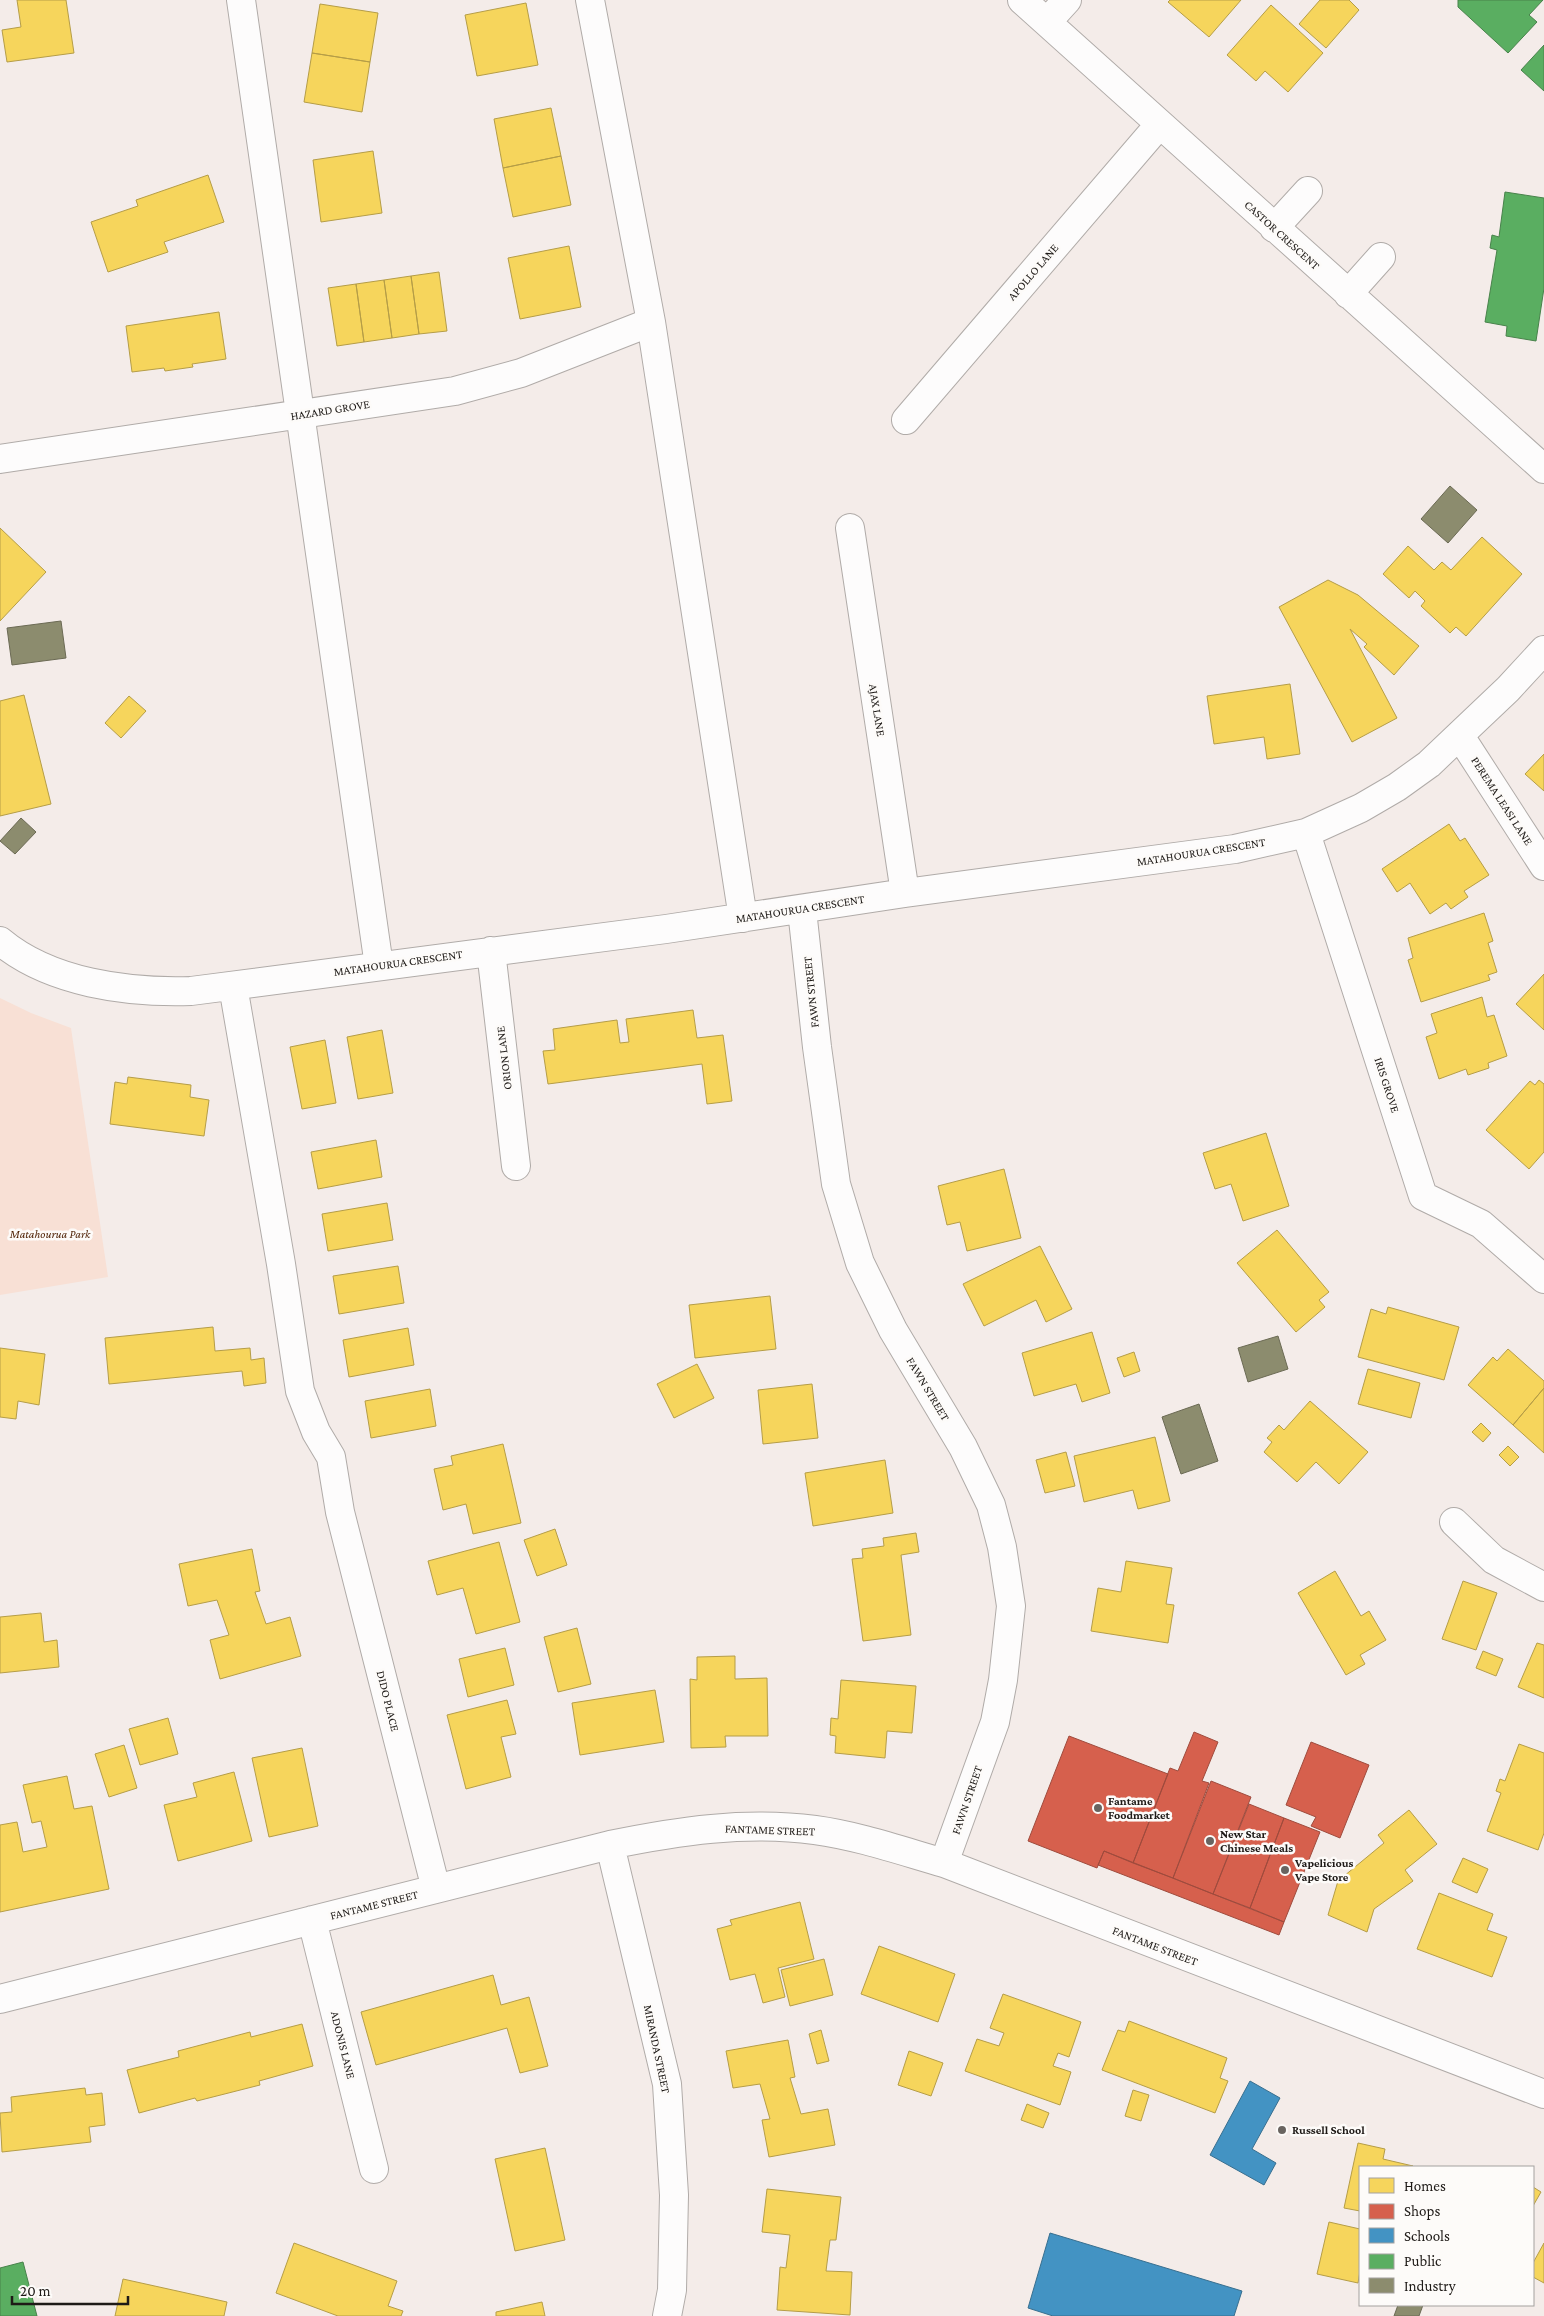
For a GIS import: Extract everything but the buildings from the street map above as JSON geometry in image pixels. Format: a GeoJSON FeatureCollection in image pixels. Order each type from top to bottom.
{"type":"FeatureCollection","features":[{"type":"Feature","properties":{"kind":"street"},"geometry":{"type":"LineString","coordinates":[[241,0],[379,966]]}},
{"type":"Feature","properties":{"kind":"street"},"geometry":{"type":"LineString","coordinates":[[590,0],[651,322],[743,918]]}},
{"type":"Feature","properties":{"kind":"street","name":"CASTOR CRESCENT"},"geometry":{"type":"LineString","coordinates":[[1022,0],[1544,469]]}},
{"type":"Feature","properties":{"kind":"street"},"geometry":{"type":"LineString","coordinates":[[1046,22],[1066,0]]}},
{"type":"Feature","properties":{"kind":"street","name":"APOLLO LANE"},"geometry":{"type":"LineString","coordinates":[[906,420],[1159,125]]}},
{"type":"Feature","properties":{"kind":"street"},"geometry":{"type":"LineString","coordinates":[[1274,228],[1308,191]]}},
{"type":"Feature","properties":{"kind":"street"},"geometry":{"type":"LineString","coordinates":[[1348,294],[1381,257]]}},
{"type":"Feature","properties":{"kind":"street","name":"HAZARD GROVE"},"geometry":{"type":"LineString","coordinates":[[0,458],[455,391],[521,373],[651,322]]}},
{"type":"Feature","properties":{"kind":"street","name":"AJAX LANE"},"geometry":{"type":"LineString","coordinates":[[850,528],[905,893]]}},
{"type":"Feature","properties":{"kind":"street","name":"MATAHOURUA CRESCENT"},"geometry":{"type":"LineString","coordinates":[[0,941],[35,962],[69,976],[116,988],[158,992],[233,986],[491,950],[802,910],[905,893],[1235,849],[1306,833],[1361,808],[1397,787],[1429,764],[1460,736],[1544,650]]}},
{"type":"Feature","properties":{"kind":"street","name":"PEREMA LEASI LANE"},"geometry":{"type":"LineString","coordinates":[[1460,736],[1544,866]]}},
{"type":"Feature","properties":{"kind":"street","name":"IRIS GROVE"},"geometry":{"type":"LineString","coordinates":[[1306,833],[1423,1196],[1480,1224],[1544,1279]]}},
{"type":"Feature","properties":{"kind":"street","name":"FAWN STREET"},"geometry":{"type":"LineString","coordinates":[[802,910],[817,1047],[836,1184],[860,1262],[893,1330],[963,1447],[991,1505],[1002,1547],[1010,1606],[1003,1680],[994,1722],[944,1863]]}},
{"type":"Feature","properties":{"kind":"street","name":"ORION LANE"},"geometry":{"type":"LineString","coordinates":[[491,950],[516,1166]]}},
{"type":"Feature","properties":{"kind":"street","name":"DIDO PLACE"},"geometry":{"type":"LineString","coordinates":[[233,986],[281,1264],[300,1391],[316,1432],[331,1457],[340,1512],[436,1889]]}},
{"type":"Feature","properties":{"kind":"street"},"geometry":{"type":"LineString","coordinates":[[1454,1522],[1494,1560],[1544,1587]]}},
{"type":"Feature","properties":{"kind":"street","name":"FANTAME STREET"},"geometry":{"type":"LineString","coordinates":[[0,1999],[610,1845],[671,1832],[749,1826],[815,1830],[880,1845],[944,1863],[1544,2094]]}},
{"type":"Feature","properties":{"kind":"street","name":"MIRANDA STREET"},"geometry":{"type":"LineString","coordinates":[[610,1845],[667,2084],[674,2195],[672,2290],[667,2316]]}},
{"type":"Feature","properties":{"kind":"street","name":"ADONIS LANE"},"geometry":{"type":"LineString","coordinates":[[312,1920],[374,2169]]}},
{"type":"Feature","properties":{"kind":"green space","name":"Matahourua Park"},"geometry":{"type":"Polygon","coordinates":[[[0,998],[31,1013],[71,1028],[108,1277],[0,1295],[0,998]]]}},
{"type":"Feature","properties":{"kind":"place","name":"Fantame Foodmarket"},"geometry":{"type":"Point","coordinates":[1098,1808]}},
{"type":"Feature","properties":{"kind":"place","name":"New Star Chinese Meals"},"geometry":{"type":"Point","coordinates":[1210,1841]}},
{"type":"Feature","properties":{"kind":"place","name":"Vapelicious Vape Store"},"geometry":{"type":"Point","coordinates":[1285,1870]}},
{"type":"Feature","properties":{"kind":"place","name":"Russell School"},"geometry":{"type":"Point","coordinates":[1282,2130]}}]}
